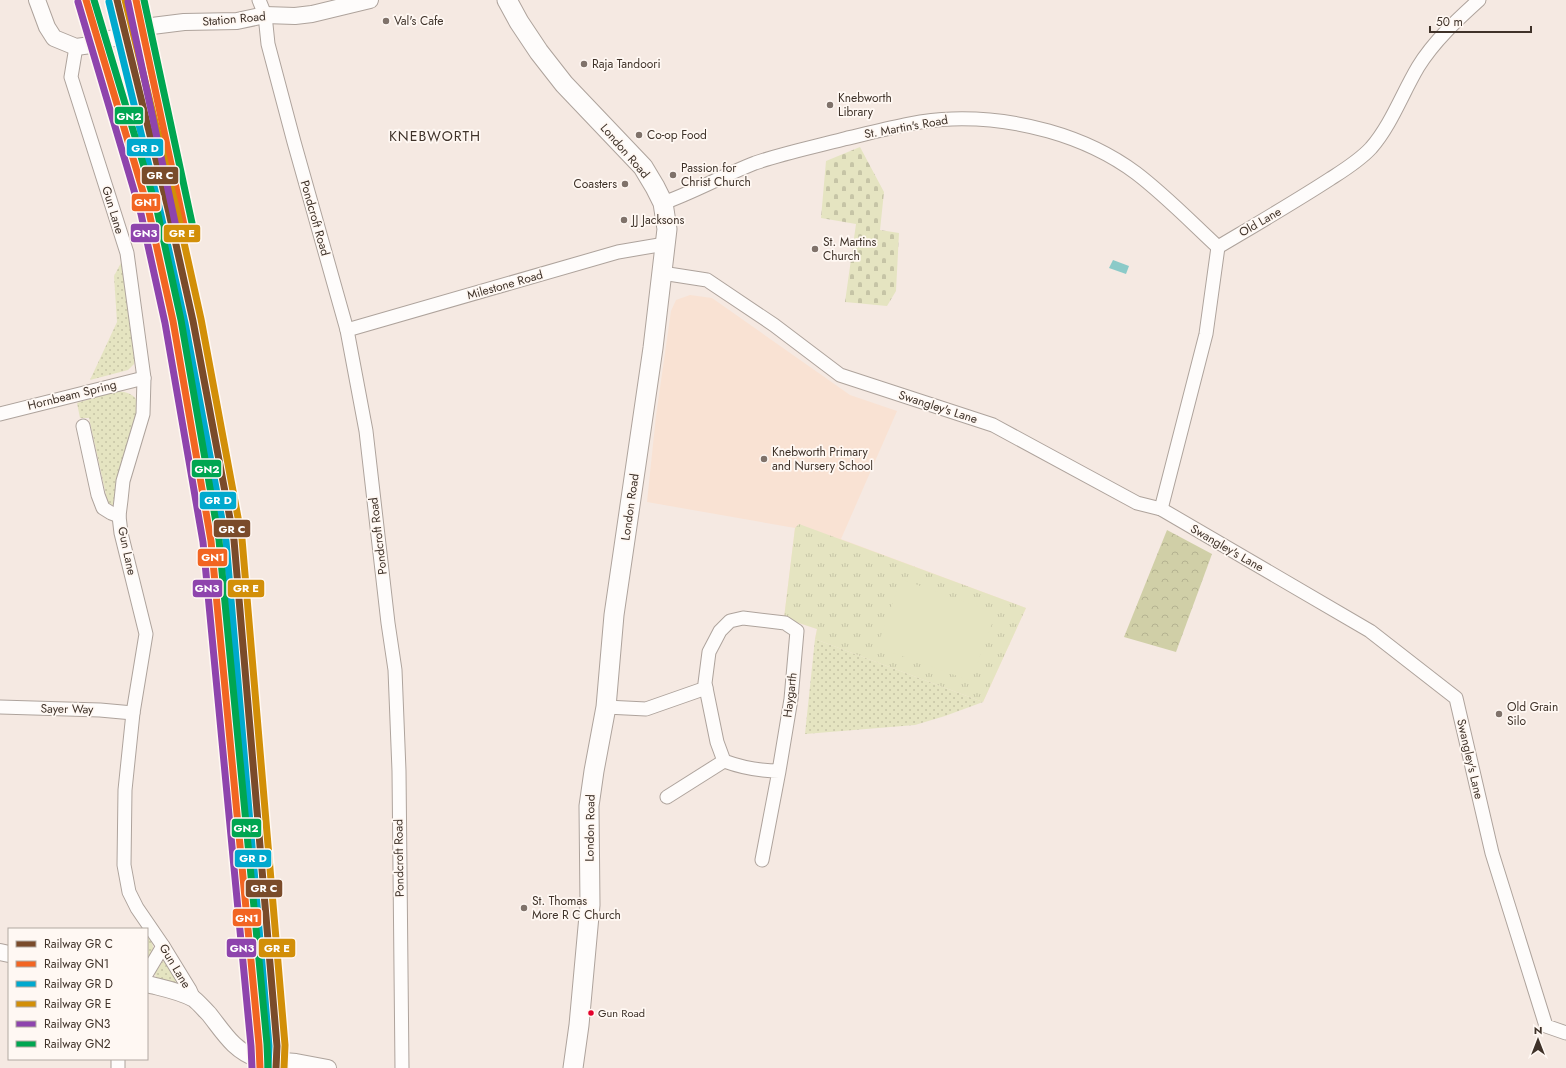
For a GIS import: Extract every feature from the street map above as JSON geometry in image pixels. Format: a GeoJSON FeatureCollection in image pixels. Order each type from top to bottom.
{"type":"FeatureCollection","features":[{"type":"Feature","properties":{"kind":"main road","name":"London Road"},"geometry":{"type":"LineString","coordinates":[[507,0],[518,22],[564,84],[643,167],[663,203],[667,229],[653,348],[614,615],[606,707],[589,806],[590,905],[579,1025],[573,1068]]}},
{"type":"Feature","properties":{"kind":"street"},"geometry":{"type":"LineString","coordinates":[[37,0],[47,27],[54,38],[76,47]]}},
{"type":"Feature","properties":{"kind":"street","name":"Pondcroft Road"},"geometry":{"type":"LineString","coordinates":[[259,0],[265,15],[268,44],[347,330],[366,431],[388,623],[395,670],[399,770],[402,1068]]}},
{"type":"Feature","properties":{"kind":"street","name":"Station Road"},"geometry":{"type":"LineString","coordinates":[[76,47],[91,45],[152,26],[184,22],[237,21],[265,15],[295,16],[312,14],[370,0]]}},
{"type":"Feature","properties":{"kind":"street","name":"Old Lane"},"geometry":{"type":"LineString","coordinates":[[1218,247],[1313,191],[1349,166],[1370,149],[1388,123],[1430,50],[1457,21],[1480,0]]}},
{"type":"Feature","properties":{"kind":"street","name":"Gun Lane"},"geometry":{"type":"LineString","coordinates":[[76,47],[71,77],[126,253],[144,378],[143,414],[123,482],[120,516],[121,533],[146,634],[134,713],[125,790],[124,865],[129,892],[137,908],[163,946],[194,999]]}},
{"type":"Feature","properties":{"kind":"street","name":"St. Martin's Road"},"geometry":{"type":"LineString","coordinates":[[663,203],[754,164],[790,152],[925,121],[982,119],[1033,128],[1061,136],[1086,145],[1110,157],[1135,173],[1160,193],[1218,247]]}},
{"type":"Feature","properties":{"kind":"street","name":"Milestone Road"},"geometry":{"type":"LineString","coordinates":[[347,330],[618,252],[665,244]]}},
{"type":"Feature","properties":{"kind":"street"},"geometry":{"type":"LineString","coordinates":[[1161,509],[1206,334],[1218,247]]}},
{"type":"Feature","properties":{"kind":"street","name":"Swangley's Lane"},"geometry":{"type":"LineString","coordinates":[[662,273],[707,280],[774,325],[840,375],[993,425],[1137,503],[1161,509],[1370,631],[1456,698],[1492,853],[1546,1026],[1566,1033]]}},
{"type":"Feature","properties":{"kind":"street","name":"Hornbeam Spring"},"geometry":{"type":"LineString","coordinates":[[0,414],[144,378]]}},
{"type":"Feature","properties":{"kind":"street"},"geometry":{"type":"LineString","coordinates":[[83,426],[98,495],[103,508],[111,514],[120,516]]}},
{"type":"Feature","properties":{"kind":"street","name":"Haygarth"},"geometry":{"type":"LineString","coordinates":[[724,761],[718,742],[705,683],[709,652],[720,631],[730,621],[743,618],[785,623],[797,632],[790,699],[779,771]]}},
{"type":"Feature","properties":{"kind":"street"},"geometry":{"type":"LineString","coordinates":[[606,707],[646,709],[706,688]]}},
{"type":"Feature","properties":{"kind":"street","name":"Sayer Way"},"geometry":{"type":"LineString","coordinates":[[0,707],[100,710],[134,713]]}},
{"type":"Feature","properties":{"kind":"street"},"geometry":{"type":"LineString","coordinates":[[667,797],[724,761],[739,767],[758,771],[779,771],[762,860]]}},
{"type":"Feature","properties":{"kind":"street"},"geometry":{"type":"LineString","coordinates":[[148,971],[163,946]]}},
{"type":"Feature","properties":{"kind":"street"},"geometry":{"type":"LineString","coordinates":[[148,984],[194,999],[205,1010],[234,1046],[246,1054],[258,1059],[296,1062],[328,1068]]}},
{"type":"Feature","properties":{"kind":"shaded area","name":"Knebworth Primary and Nursery School"},"geometry":{"type":"Polygon","coordinates":[[[690,295],[712,298],[850,395],[897,411],[841,539],[1026,608],[983,702],[815,639],[817,629],[784,618],[795,528],[647,502],[656,416],[671,311],[676,300],[690,295]]]}},
{"type":"Feature","properties":{"kind":"green space"},"geometry":{"type":"Polygon","coordinates":[[[860,147],[884,192],[880,230],[899,233],[896,291],[887,306],[845,302],[856,224],[821,218],[826,161],[860,147]]]}},
{"type":"Feature","properties":{"kind":"green space"},"geometry":{"type":"Polygon","coordinates":[[[123,259],[135,356],[134,364],[128,370],[90,380],[117,322],[114,276],[123,259]]]}},
{"type":"Feature","properties":{"kind":"green space"},"geometry":{"type":"Polygon","coordinates":[[[116,391],[131,394],[138,402],[139,406],[114,506],[108,504],[89,418],[80,418],[77,403],[116,391]]]}},
{"type":"Feature","properties":{"kind":"green space"},"geometry":{"type":"Polygon","coordinates":[[[799,524],[1026,608],[983,702],[815,639],[817,629],[784,618],[795,528],[799,524]]]}},
{"type":"Feature","properties":{"kind":"green space"},"geometry":{"type":"Polygon","coordinates":[[[1167,530],[1212,554],[1176,652],[1124,637],[1167,530]]]}},
{"type":"Feature","properties":{"kind":"green space"},"geometry":{"type":"Polygon","coordinates":[[[901,579],[996,613],[971,681],[877,647],[901,579]]]}},
{"type":"Feature","properties":{"kind":"green space"},"geometry":{"type":"Polygon","coordinates":[[[815,639],[983,702],[915,725],[805,734],[815,639]]]}},
{"type":"Feature","properties":{"kind":"green space"},"geometry":{"type":"Polygon","coordinates":[[[148,936],[153,946],[148,963],[148,936]]]}},
{"type":"Feature","properties":{"kind":"green space"},"geometry":{"type":"Polygon","coordinates":[[[163,961],[167,962],[179,984],[156,978],[155,973],[163,961]]]}},
{"type":"Feature","properties":{"kind":"water"},"geometry":{"type":"Polygon","coordinates":[[[1113,260],[1129,266],[1126,274],[1109,268],[1113,260]]]}},
{"type":"Feature","properties":{"kind":"transit line"},"geometry":{"type":"LineString","coordinates":[[117,0],[169,213],[193,321],[234,540],[277,1046],[276,1068]]}},
{"type":"Feature","properties":{"kind":"transit line"},"geometry":{"type":"LineString","coordinates":[[125,0],[177,211],[201,319],[242,539],[285,1045],[284,1068]]}},
{"type":"Feature","properties":{"kind":"transit line"},"geometry":{"type":"LineString","coordinates":[[109,2],[161,215],[185,323],[226,541],[269,1046],[268,1068]]}},
{"type":"Feature","properties":{"kind":"rail line","name":"GN1"},"geometry":{"type":"LineString","coordinates":[[86,0],[149,212],[173,321],[211,541],[260,1068]]}},
{"type":"Feature","properties":{"kind":"rail line","name":"GN2"},"geometry":{"type":"LineString","coordinates":[[94,0],[157,210],[181,320],[219,540],[267,1044],[268,1068]]}},
{"type":"Feature","properties":{"kind":"rail line","name":"GN1"},"geometry":{"type":"LineString","coordinates":[[136,0],[184,225]]}},
{"type":"Feature","properties":{"kind":"rail line","name":"GN2"},"geometry":{"type":"LineString","coordinates":[[144,0],[192,223]]}},
{"type":"Feature","properties":{"kind":"rail line","name":"GN3"},"geometry":{"type":"LineString","coordinates":[[78,2],[141,214],[165,323],[203,542],[252,1068]]}},
{"type":"Feature","properties":{"kind":"rail line","name":"GN3"},"geometry":{"type":"LineString","coordinates":[[128,2],[176,227]]}},
{"type":"Feature","properties":{"kind":"place","name":"Val's Cafe"},"geometry":{"type":"Point","coordinates":[386,21]}},
{"type":"Feature","properties":{"kind":"place","name":"Raja Tandoori"},"geometry":{"type":"Point","coordinates":[584,64]}},
{"type":"Feature","properties":{"kind":"place","name":"Knebworth Library"},"geometry":{"type":"Point","coordinates":[830,105]}},
{"type":"Feature","properties":{"kind":"place","name":"Co-op Food"},"geometry":{"type":"Point","coordinates":[639,135]}},
{"type":"Feature","properties":{"kind":"place","name":"Passion for Christ Church"},"geometry":{"type":"Point","coordinates":[673,175]}},
{"type":"Feature","properties":{"kind":"place","name":"Coasters"},"geometry":{"type":"Point","coordinates":[625,184]}},
{"type":"Feature","properties":{"kind":"place","name":"JJ Jacksons"},"geometry":{"type":"Point","coordinates":[624,220]}},
{"type":"Feature","properties":{"kind":"place","name":"St. Martins Church"},"geometry":{"type":"Point","coordinates":[815,249]}},
{"type":"Feature","properties":{"kind":"place","name":"Knebworth Primary and Nursery School"},"geometry":{"type":"Point","coordinates":[764,459]}},
{"type":"Feature","properties":{"kind":"place","name":"Old Grain Silo"},"geometry":{"type":"Point","coordinates":[1499,714]}},
{"type":"Feature","properties":{"kind":"place","name":"St. Thomas More R C Church"},"geometry":{"type":"Point","coordinates":[524,908]}},
{"type":"Feature","properties":{"kind":"place","name":"Gun Road"},"geometry":{"type":"Point","coordinates":[591,1013]}},
{"type":"Feature","properties":{"kind":"district","name":"KNEBWORTH"},"geometry":{"type":"Point","coordinates":[435,136]}}]}
